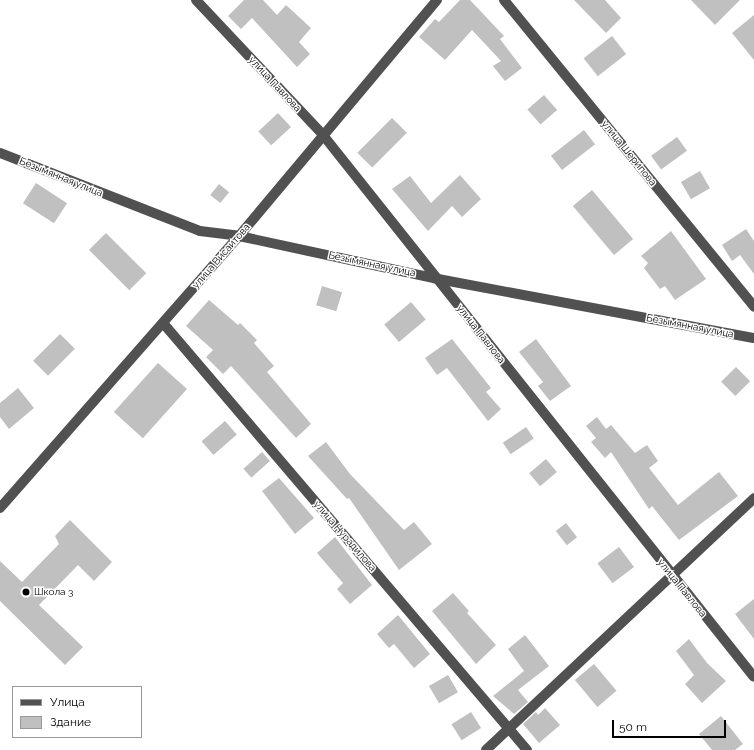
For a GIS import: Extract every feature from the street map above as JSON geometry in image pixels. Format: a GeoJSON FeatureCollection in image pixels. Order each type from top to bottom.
{"type":"FeatureCollection","features":[{"type":"Feature","properties":{"kind":"street","name":"улица Павлова"},"geometry":{"type":"LineString","coordinates":[[196,0],[323,135],[672,576],[754,677]]}},
{"type":"Feature","properties":{"kind":"street","name":"улица Висаитова"},"geometry":{"type":"LineString","coordinates":[[0,508],[239,236],[437,0]]}},
{"type":"Feature","properties":{"kind":"street","name":"улица Шерипова"},"geometry":{"type":"LineString","coordinates":[[504,0],[754,307]]}},
{"type":"Feature","properties":{"kind":"street","name":"Безымянная улица"},"geometry":{"type":"LineString","coordinates":[[0,153],[200,231],[239,236],[438,279],[754,338]]}},
{"type":"Feature","properties":{"kind":"street","name":"улица Нурадилова"},"geometry":{"type":"LineString","coordinates":[[163,323],[509,727],[527,750]]}},
{"type":"Feature","properties":{"kind":"street"},"geometry":{"type":"LineString","coordinates":[[486,750],[754,498]]}},
{"type":"Feature","properties":{"kind":"building"},"geometry":{"type":"Polygon","coordinates":[[[244,0],[263,0],[277,15],[286,5],[311,28],[299,42],[310,54],[297,67],[252,18],[241,29],[228,16],[244,0]]]}},
{"type":"Feature","properties":{"kind":"building"},"geometry":{"type":"Polygon","coordinates":[[[460,0],[470,0],[504,36],[500,39],[522,68],[505,81],[493,66],[501,61],[472,30],[445,60],[419,37],[435,19],[439,22],[460,0]]]}},
{"type":"Feature","properties":{"kind":"building"},"geometry":{"type":"Polygon","coordinates":[[[574,0],[605,0],[621,18],[606,33],[574,0]]]}},
{"type":"Feature","properties":{"kind":"building"},"geometry":{"type":"Polygon","coordinates":[[[691,0],[740,0],[715,25],[691,0]]]}},
{"type":"Feature","properties":{"kind":"building"},"geometry":{"type":"Polygon","coordinates":[[[754,15],[754,60],[732,33],[754,15]]]}},
{"type":"Feature","properties":{"kind":"building"},"geometry":{"type":"Polygon","coordinates":[[[612,36],[626,54],[598,76],[584,58],[612,36]]]}},
{"type":"Feature","properties":{"kind":"building"},"geometry":{"type":"Polygon","coordinates":[[[544,95],[557,110],[541,125],[527,109],[544,95]]]}},
{"type":"Feature","properties":{"kind":"building"},"geometry":{"type":"Polygon","coordinates":[[[278,113],[291,127],[271,145],[258,131],[278,113]]]}},
{"type":"Feature","properties":{"kind":"building"},"geometry":{"type":"Polygon","coordinates":[[[392,118],[407,133],[372,167],[357,153],[392,118]]]}},
{"type":"Feature","properties":{"kind":"building"},"geometry":{"type":"Polygon","coordinates":[[[584,130],[595,144],[562,170],[551,156],[584,130]]]}},
{"type":"Feature","properties":{"kind":"building"},"geometry":{"type":"Polygon","coordinates":[[[677,137],[687,151],[661,170],[651,156],[677,137]]]}},
{"type":"Feature","properties":{"kind":"building"},"geometry":{"type":"Polygon","coordinates":[[[700,171],[710,188],[691,199],[681,182],[700,171]]]}},
{"type":"Feature","properties":{"kind":"building"},"geometry":{"type":"Polygon","coordinates":[[[460,175],[481,199],[462,217],[452,206],[428,231],[392,189],[410,176],[431,203],[460,175]]]}},
{"type":"Feature","properties":{"kind":"building"},"geometry":{"type":"Polygon","coordinates":[[[36,183],[67,203],[54,223],[23,203],[36,183]]]}},
{"type":"Feature","properties":{"kind":"building"},"geometry":{"type":"Polygon","coordinates":[[[219,184],[229,192],[220,203],[210,195],[219,184]]]}},
{"type":"Feature","properties":{"kind":"building"},"geometry":{"type":"Polygon","coordinates":[[[592,190],[633,239],[614,255],[573,206],[592,190]]]}},
{"type":"Feature","properties":{"kind":"building"},"geometry":{"type":"Polygon","coordinates":[[[746,229],[754,241],[754,274],[740,255],[732,261],[722,245],[746,229]]]}},
{"type":"Feature","properties":{"kind":"building"},"geometry":{"type":"Polygon","coordinates":[[[671,231],[706,279],[675,300],[665,286],[660,289],[644,268],[648,263],[641,256],[671,231]]]}},
{"type":"Feature","properties":{"kind":"building"},"geometry":{"type":"Polygon","coordinates":[[[106,233],[146,273],[129,290],[89,250],[106,233]]]}},
{"type":"Feature","properties":{"kind":"building"},"geometry":{"type":"Polygon","coordinates":[[[322,286],[342,292],[336,311],[316,305],[322,286]]]}},
{"type":"Feature","properties":{"kind":"building"},"geometry":{"type":"Polygon","coordinates":[[[209,300],[238,325],[240,323],[257,340],[254,343],[274,366],[267,372],[311,424],[296,438],[231,366],[223,374],[206,357],[213,350],[186,326],[209,300]]]}},
{"type":"Feature","properties":{"kind":"building"},"geometry":{"type":"Polygon","coordinates":[[[411,302],[426,320],[399,342],[384,324],[411,302]]]}},
{"type":"Feature","properties":{"kind":"building"},"geometry":{"type":"Polygon","coordinates":[[[60,334],[75,349],[48,376],[33,361],[60,334]]]}},
{"type":"Feature","properties":{"kind":"building"},"geometry":{"type":"Polygon","coordinates":[[[452,339],[491,388],[486,392],[501,409],[488,421],[447,368],[437,375],[425,358],[452,339]]]}},
{"type":"Feature","properties":{"kind":"building"},"geometry":{"type":"Polygon","coordinates":[[[536,339],[571,386],[550,401],[538,386],[543,382],[519,352],[536,339]]]}},
{"type":"Feature","properties":{"kind":"building"},"geometry":{"type":"Polygon","coordinates":[[[158,363],[187,389],[143,438],[114,412],[158,363]]]}},
{"type":"Feature","properties":{"kind":"building"},"geometry":{"type":"Polygon","coordinates":[[[736,367],[750,381],[735,396],[721,382],[736,367]]]}},
{"type":"Feature","properties":{"kind":"building"},"geometry":{"type":"Polygon","coordinates":[[[18,388],[34,408],[9,429],[0,417],[0,403],[18,388]]]}},
{"type":"Feature","properties":{"kind":"building"},"geometry":{"type":"Polygon","coordinates":[[[597,417],[606,429],[611,425],[635,453],[647,445],[658,461],[649,468],[678,505],[719,472],[738,496],[679,540],[652,506],[649,509],[611,452],[605,458],[591,442],[596,438],[586,426],[597,417]]]}},
{"type":"Feature","properties":{"kind":"building"},"geometry":{"type":"Polygon","coordinates":[[[225,421],[237,435],[213,455],[202,441],[225,421]]]}},
{"type":"Feature","properties":{"kind":"building"},"geometry":{"type":"Polygon","coordinates":[[[526,427],[534,439],[511,454],[503,443],[526,427]]]}},
{"type":"Feature","properties":{"kind":"building"},"geometry":{"type":"Polygon","coordinates":[[[326,442],[350,474],[404,530],[414,522],[432,544],[399,570],[349,498],[347,499],[308,456],[326,442]]]}},
{"type":"Feature","properties":{"kind":"building"},"geometry":{"type":"Polygon","coordinates":[[[262,452],[270,461],[251,478],[243,469],[262,452]]]}},
{"type":"Feature","properties":{"kind":"building"},"geometry":{"type":"Polygon","coordinates":[[[546,459],[557,472],[540,486],[529,473],[546,459]]]}},
{"type":"Feature","properties":{"kind":"building"},"geometry":{"type":"Polygon","coordinates":[[[279,478],[314,518],[295,534],[262,491],[279,478]]]}},
{"type":"Feature","properties":{"kind":"building","name":"Школа 3"},"geometry":{"type":"Polygon","coordinates":[[[70,520],[112,562],[94,581],[78,565],[39,605],[83,647],[65,665],[0,601],[0,561],[22,582],[59,544],[55,536],[70,520]]]}},
{"type":"Feature","properties":{"kind":"building"},"geometry":{"type":"Polygon","coordinates":[[[566,523],[577,537],[567,545],[556,531],[566,523]]]}},
{"type":"Feature","properties":{"kind":"building"},"geometry":{"type":"Polygon","coordinates":[[[335,537],[372,585],[350,604],[337,589],[343,583],[317,553],[335,537]]]}},
{"type":"Feature","properties":{"kind":"building"},"geometry":{"type":"Polygon","coordinates":[[[619,547],[634,567],[612,583],[597,563],[619,547]]]}},
{"type":"Feature","properties":{"kind":"building"},"geometry":{"type":"Polygon","coordinates":[[[453,593],[469,611],[467,613],[496,645],[476,664],[432,611],[453,593]]]}},
{"type":"Feature","properties":{"kind":"building"},"geometry":{"type":"Polygon","coordinates":[[[754,599],[754,639],[735,614],[754,599]]]}},
{"type":"Feature","properties":{"kind":"building"},"geometry":{"type":"Polygon","coordinates":[[[398,615],[430,654],[414,668],[394,644],[389,648],[377,634],[398,615]]]}},
{"type":"Feature","properties":{"kind":"building"},"geometry":{"type":"Polygon","coordinates":[[[525,635],[549,666],[518,690],[528,702],[514,714],[493,696],[524,671],[508,649],[525,635]]]}},
{"type":"Feature","properties":{"kind":"building"},"geometry":{"type":"Polygon","coordinates":[[[689,639],[707,663],[726,681],[702,703],[685,684],[694,675],[676,651],[689,639]]]}},
{"type":"Feature","properties":{"kind":"building"},"geometry":{"type":"Polygon","coordinates":[[[594,664],[616,691],[597,707],[575,680],[594,664]]]}},
{"type":"Feature","properties":{"kind":"building"},"geometry":{"type":"Polygon","coordinates":[[[448,675],[458,692],[439,703],[429,686],[448,675]]]}},
{"type":"Feature","properties":{"kind":"building"},"geometry":{"type":"Polygon","coordinates":[[[545,708],[560,725],[539,743],[523,724],[536,712],[538,715],[545,708]]]}},
{"type":"Feature","properties":{"kind":"building"},"geometry":{"type":"Polygon","coordinates":[[[471,712],[481,728],[462,740],[451,724],[471,712]]]}},
{"type":"Feature","properties":{"kind":"building"},"geometry":{"type":"Polygon","coordinates":[[[721,716],[743,744],[735,750],[712,750],[699,734],[721,716]]]}},
{"type":"Feature","properties":{"kind":"place","name":"Школа 3"},"geometry":{"type":"Point","coordinates":[26,592]}}]}
